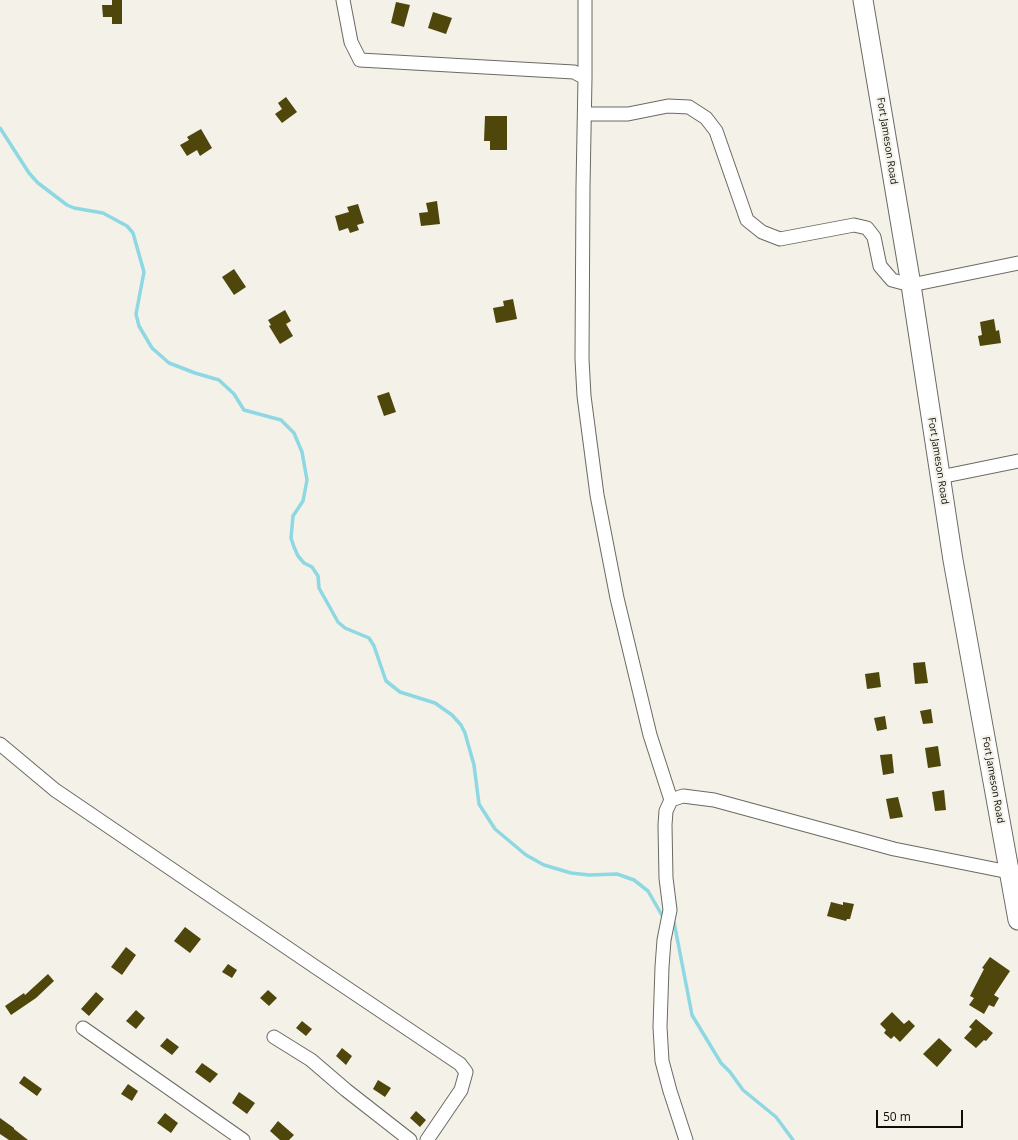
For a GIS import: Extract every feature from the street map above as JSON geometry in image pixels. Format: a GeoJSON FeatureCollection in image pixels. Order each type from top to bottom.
{"type":"FeatureCollection","features":[{"type":"Feature","properties":{"kind":"street"},"geometry":{"type":"LineString","coordinates":[[343,0],[351,42],[360,60],[574,72],[585,78]]}},
{"type":"Feature","properties":{"kind":"street"},"geometry":{"type":"LineString","coordinates":[[585,0],[582,359],[586,411],[597,495],[617,598],[650,735],[671,800],[666,811],[665,826],[666,878],[670,910],[665,934],[662,967],[660,1028],[662,1061],[686,1140]]}},
{"type":"Feature","properties":{"kind":"street","name":"Fort Jameson Road"},"geometry":{"type":"LineString","coordinates":[[863,0],[911,286],[953,560],[1018,920]]}},
{"type":"Feature","properties":{"kind":"street"},"geometry":{"type":"LineString","coordinates":[[585,114],[628,114],[668,106],[689,107],[706,118],[716,131],[747,220],[762,232],[780,238],[854,224],[867,228],[874,236],[880,266],[892,280],[911,286],[1018,263]]}},
{"type":"Feature","properties":{"kind":"street"},"geometry":{"type":"LineString","coordinates":[[940,477],[1018,461]]}},
{"type":"Feature","properties":{"kind":"street"},"geometry":{"type":"LineString","coordinates":[[0,744],[55,790],[460,1064],[466,1072],[461,1090],[427,1140]]}},
{"type":"Feature","properties":{"kind":"street"},"geometry":{"type":"LineString","coordinates":[[671,800],[683,796],[714,800],[894,849],[1009,872]]}},
{"type":"Feature","properties":{"kind":"street"},"geometry":{"type":"LineString","coordinates":[[83,1028],[243,1140]]}},
{"type":"Feature","properties":{"kind":"street"},"geometry":{"type":"LineString","coordinates":[[274,1037],[311,1060],[346,1090],[410,1140]]}},
{"type":"Feature","properties":{"kind":"building"},"geometry":{"type":"Polygon","coordinates":[[[112,0],[122,0],[122,24],[112,24],[112,17],[103,17],[102,5],[112,5],[112,0]]]}},
{"type":"Feature","properties":{"kind":"building"},"geometry":{"type":"Polygon","coordinates":[[[396,2],[410,5],[404,27],[391,23],[396,2]]]}},
{"type":"Feature","properties":{"kind":"building"},"geometry":{"type":"Polygon","coordinates":[[[433,12],[452,18],[446,34],[428,28],[433,12]]]}},
{"type":"Feature","properties":{"kind":"building"},"geometry":{"type":"Polygon","coordinates":[[[286,97],[297,112],[282,123],[275,114],[282,109],[278,103],[286,97]]]}},
{"type":"Feature","properties":{"kind":"building"},"geometry":{"type":"Polygon","coordinates":[[[485,116],[507,116],[507,150],[490,150],[490,141],[484,141],[485,116]]]}},
{"type":"Feature","properties":{"kind":"building"},"geometry":{"type":"Polygon","coordinates":[[[201,129],[212,148],[200,156],[197,150],[187,156],[180,145],[189,140],[187,137],[201,129]]]}},
{"type":"Feature","properties":{"kind":"building"},"geometry":{"type":"Polygon","coordinates":[[[437,201],[440,224],[421,226],[419,213],[428,212],[426,203],[437,201]]]}},
{"type":"Feature","properties":{"kind":"building"},"geometry":{"type":"Polygon","coordinates":[[[358,204],[364,223],[357,225],[359,230],[350,233],[348,228],[339,231],[335,216],[349,212],[347,207],[358,204]]]}},
{"type":"Feature","properties":{"kind":"building"},"geometry":{"type":"Polygon","coordinates":[[[234,269],[246,287],[234,295],[222,277],[234,269]]]}},
{"type":"Feature","properties":{"kind":"building"},"geometry":{"type":"Polygon","coordinates":[[[513,299],[517,319],[496,323],[493,308],[504,306],[503,301],[513,299]]]}},
{"type":"Feature","properties":{"kind":"building"},"geometry":{"type":"Polygon","coordinates":[[[285,310],[291,321],[286,324],[293,336],[280,344],[269,326],[271,325],[268,320],[285,310]]]}},
{"type":"Feature","properties":{"kind":"building"},"geometry":{"type":"Polygon","coordinates":[[[994,319],[996,331],[999,330],[1001,343],[980,346],[978,336],[982,335],[980,322],[994,319]]]}},
{"type":"Feature","properties":{"kind":"building"},"geometry":{"type":"Polygon","coordinates":[[[389,392],[396,412],[384,416],[377,396],[389,392]]]}},
{"type":"Feature","properties":{"kind":"building"},"geometry":{"type":"Polygon","coordinates":[[[925,662],[928,683],[915,684],[913,663],[925,662]]]}},
{"type":"Feature","properties":{"kind":"building"},"geometry":{"type":"Polygon","coordinates":[[[879,672],[881,687],[867,689],[865,674],[879,672]]]}},
{"type":"Feature","properties":{"kind":"building"},"geometry":{"type":"Polygon","coordinates":[[[931,709],[933,723],[923,724],[920,711],[931,709]]]}},
{"type":"Feature","properties":{"kind":"building"},"geometry":{"type":"Polygon","coordinates":[[[885,716],[887,729],[877,731],[874,718],[885,716]]]}},
{"type":"Feature","properties":{"kind":"building"},"geometry":{"type":"Polygon","coordinates":[[[938,746],[941,766],[928,768],[925,748],[938,746]]]}},
{"type":"Feature","properties":{"kind":"building"},"geometry":{"type":"Polygon","coordinates":[[[892,754],[894,773],[883,775],[880,755],[892,754]]]}},
{"type":"Feature","properties":{"kind":"building"},"geometry":{"type":"Polygon","coordinates":[[[944,790],[946,810],[935,811],[932,792],[944,790]]]}},
{"type":"Feature","properties":{"kind":"building"},"geometry":{"type":"Polygon","coordinates":[[[898,797],[903,817],[890,819],[886,799],[898,797]]]}},
{"type":"Feature","properties":{"kind":"building"},"geometry":{"type":"Polygon","coordinates":[[[831,902],[843,905],[843,902],[854,904],[850,919],[847,919],[846,921],[827,916],[831,902]]]}},
{"type":"Feature","properties":{"kind":"building"},"geometry":{"type":"Polygon","coordinates":[[[185,927],[201,939],[190,953],[174,941],[185,927]]]}},
{"type":"Feature","properties":{"kind":"building"},"geometry":{"type":"Polygon","coordinates":[[[126,947],[136,955],[122,975],[111,967],[126,947]]]}},
{"type":"Feature","properties":{"kind":"building"},"geometry":{"type":"Polygon","coordinates":[[[990,957],[1010,971],[994,995],[999,998],[994,1007],[989,1005],[984,1014],[969,1005],[974,998],[970,996],[984,969],[982,968],[990,957]]]}},
{"type":"Feature","properties":{"kind":"building"},"geometry":{"type":"Polygon","coordinates":[[[228,964],[237,970],[232,978],[222,972],[228,964]]]}},
{"type":"Feature","properties":{"kind":"building"},"geometry":{"type":"Polygon","coordinates":[[[48,974],[54,981],[36,998],[11,1015],[5,1006],[24,993],[25,995],[48,974]]]}},
{"type":"Feature","properties":{"kind":"building"},"geometry":{"type":"Polygon","coordinates":[[[268,990],[277,998],[269,1006],[260,998],[268,990]]]}},
{"type":"Feature","properties":{"kind":"building"},"geometry":{"type":"Polygon","coordinates":[[[96,992],[104,999],[89,1016],[81,1009],[96,992]]]}},
{"type":"Feature","properties":{"kind":"building"},"geometry":{"type":"Polygon","coordinates":[[[136,1010],[145,1018],[136,1029],[126,1021],[136,1010]]]}},
{"type":"Feature","properties":{"kind":"building"},"geometry":{"type":"Polygon","coordinates":[[[892,1012],[904,1024],[909,1020],[915,1026],[900,1042],[894,1036],[891,1039],[884,1033],[886,1030],[880,1024],[892,1012]]]}},
{"type":"Feature","properties":{"kind":"building"},"geometry":{"type":"Polygon","coordinates":[[[976,1019],[993,1033],[986,1041],[984,1040],[976,1048],[964,1038],[972,1029],[969,1027],[976,1019]]]}},
{"type":"Feature","properties":{"kind":"building"},"geometry":{"type":"Polygon","coordinates":[[[302,1021],[312,1029],[306,1036],[296,1028],[302,1021]]]}},
{"type":"Feature","properties":{"kind":"building"},"geometry":{"type":"Polygon","coordinates":[[[167,1038],[179,1047],[172,1055],[160,1046],[167,1038]]]}},
{"type":"Feature","properties":{"kind":"building"},"geometry":{"type":"Polygon","coordinates":[[[939,1038],[952,1050],[937,1067],[923,1054],[939,1038]]]}},
{"type":"Feature","properties":{"kind":"building"},"geometry":{"type":"Polygon","coordinates":[[[342,1048],[352,1056],[346,1065],[336,1056],[342,1048]]]}},
{"type":"Feature","properties":{"kind":"building"},"geometry":{"type":"Polygon","coordinates":[[[202,1063],[218,1074],[210,1083],[195,1072],[202,1063]]]}},
{"type":"Feature","properties":{"kind":"building"},"geometry":{"type":"Polygon","coordinates":[[[24,1076],[42,1089],[37,1096],[19,1083],[24,1076]]]}},
{"type":"Feature","properties":{"kind":"building"},"geometry":{"type":"Polygon","coordinates":[[[378,1080],[391,1088],[385,1097],[373,1089],[378,1080]]]}},
{"type":"Feature","properties":{"kind":"building"},"geometry":{"type":"Polygon","coordinates":[[[128,1084],[138,1091],[132,1101],[121,1094],[128,1084]]]}},
{"type":"Feature","properties":{"kind":"building"},"geometry":{"type":"Polygon","coordinates":[[[239,1092],[255,1103],[247,1114],[232,1103],[239,1092]]]}},
{"type":"Feature","properties":{"kind":"building"},"geometry":{"type":"Polygon","coordinates":[[[416,1111],[426,1120],[420,1127],[410,1118],[416,1111]]]}},
{"type":"Feature","properties":{"kind":"building"},"geometry":{"type":"Polygon","coordinates":[[[165,1113],[178,1123],[171,1133],[157,1123],[165,1113]]]}},
{"type":"Feature","properties":{"kind":"building"},"geometry":{"type":"Polygon","coordinates":[[[0,1118],[28,1140],[9,1140],[0,1134],[0,1118]]]}},
{"type":"Feature","properties":{"kind":"building"},"geometry":{"type":"Polygon","coordinates":[[[278,1121],[294,1135],[289,1140],[280,1140],[270,1131],[278,1121]]]}},
{"type":"Feature","properties":{"kind":"waterway"},"geometry":{"type":"LineString","coordinates":[[0,128],[29,173],[38,183],[67,205],[74,208],[103,213],[127,226],[133,233],[144,272],[136,314],[139,326],[152,348],[169,363],[219,380],[234,394],[244,410],[281,420],[294,433],[302,452],[307,480],[303,501],[293,516],[291,538],[298,556],[304,563],[312,567],[318,576],[319,588],[338,622],[345,628],[369,638],[374,646],[386,681],[400,692],[435,703],[452,715],[461,725],[465,733],[474,765],[479,804],[495,829],[526,855],[544,865],[571,873],[589,875],[617,874],[634,880],[648,891],[663,917]]}},
{"type":"Feature","properties":{"kind":"waterway"},"geometry":{"type":"LineString","coordinates":[[674,922],[692,1015],[721,1063],[730,1072],[743,1090],[776,1117],[793,1140]]}}]}
